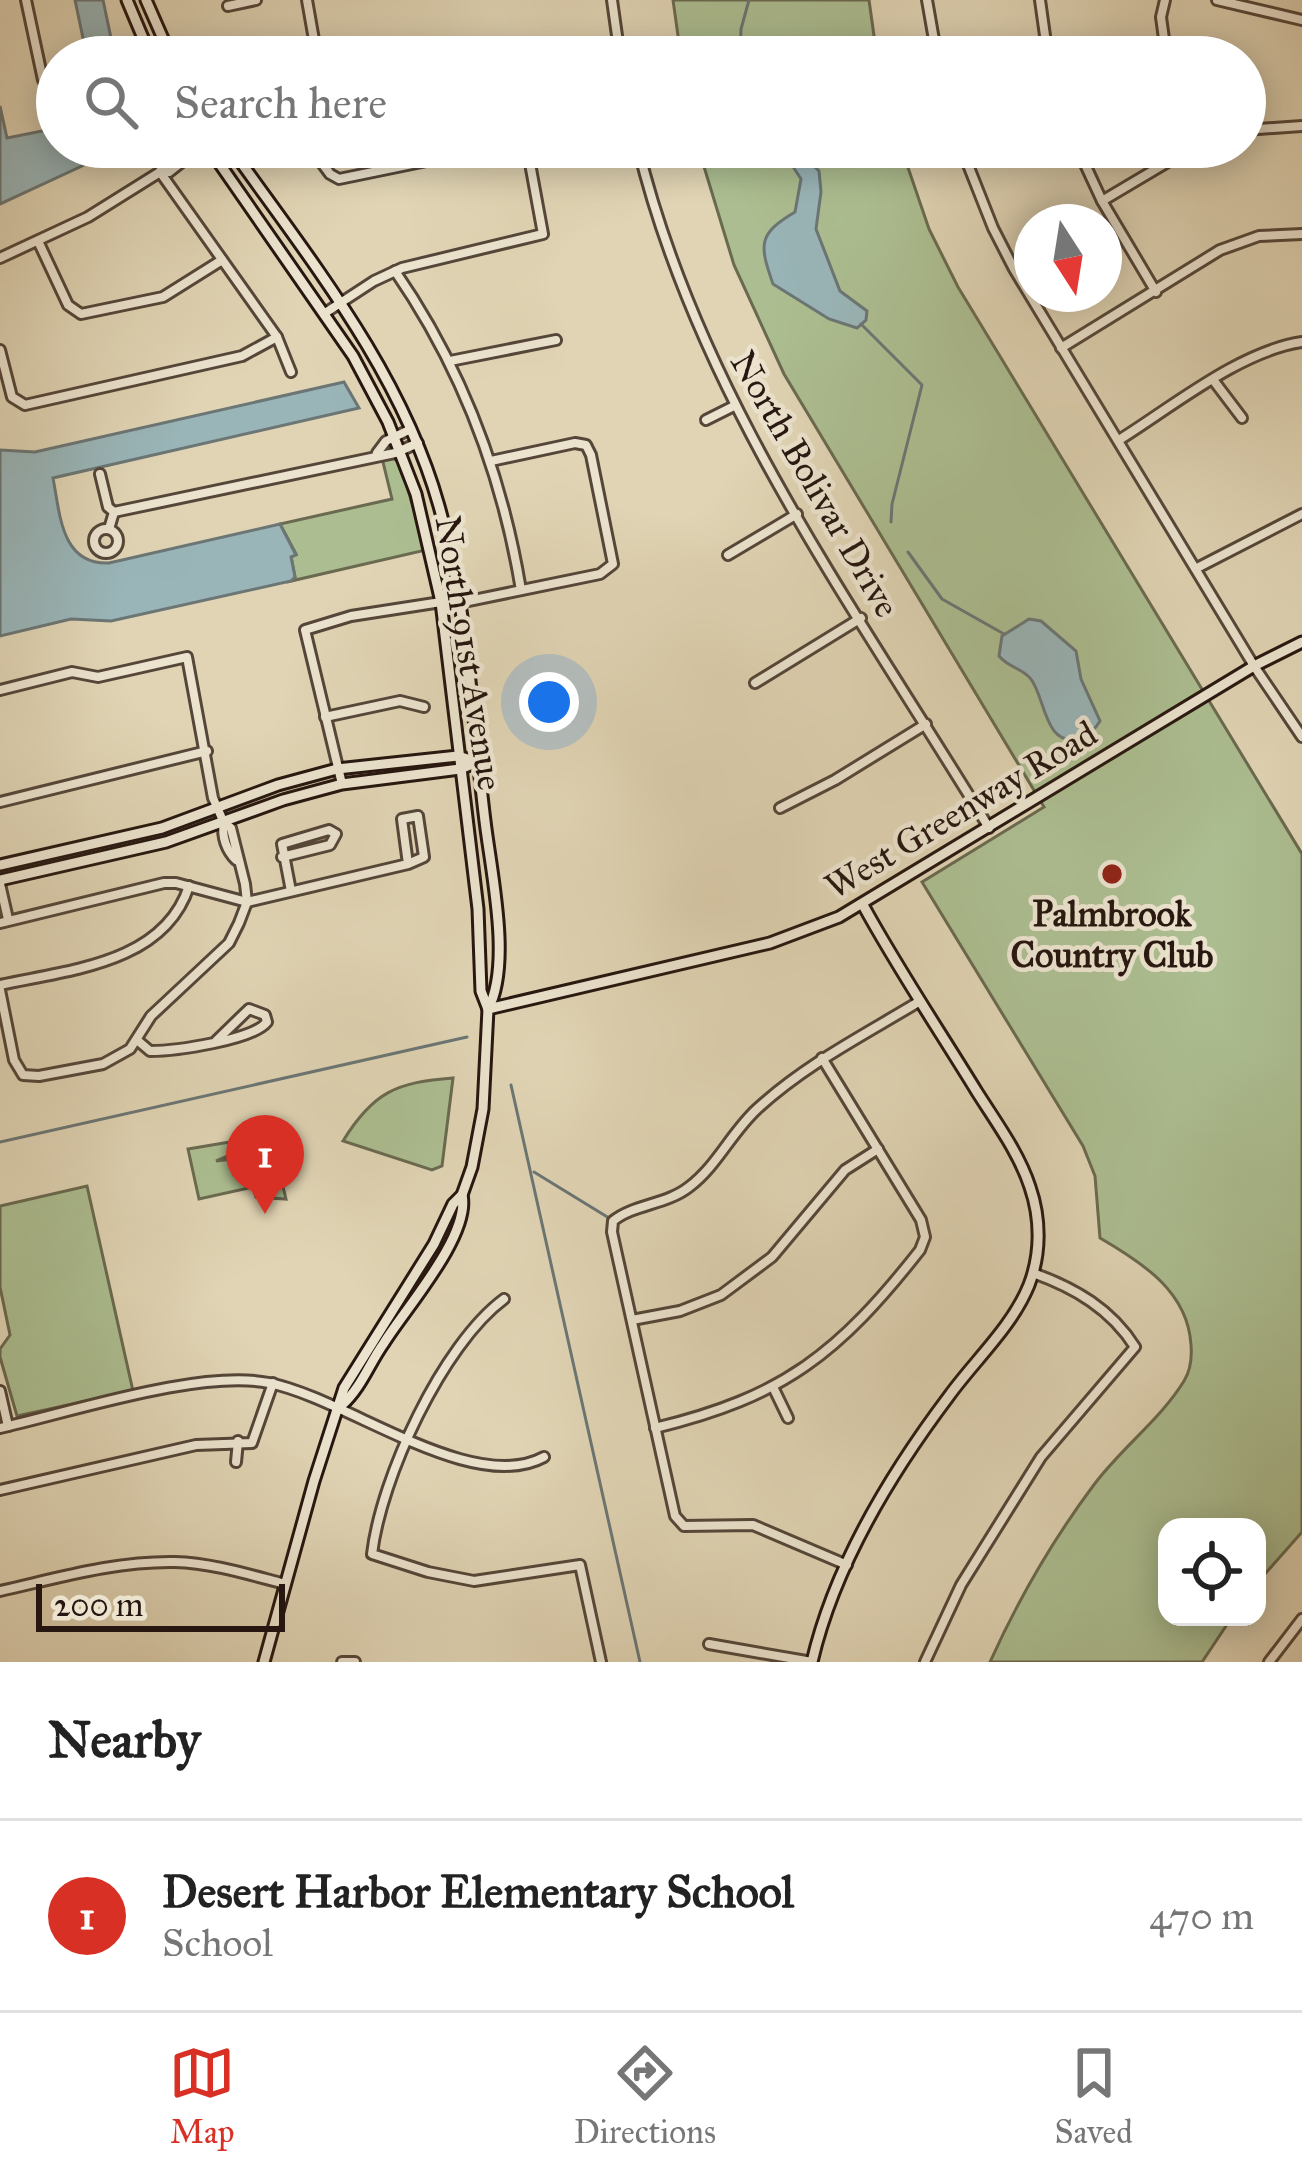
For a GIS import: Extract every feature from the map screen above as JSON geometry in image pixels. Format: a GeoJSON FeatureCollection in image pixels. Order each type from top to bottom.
{"type":"FeatureCollection","features":[{"type":"Feature","properties":{"kind":"main road"},"geometry":{"type":"LineString","coordinates":[[127,0],[142,36]]}},
{"type":"Feature","properties":{"kind":"main road"},"geometry":{"type":"LineString","coordinates":[[146,0],[162,36]]}},
{"type":"Feature","properties":{"kind":"main road","name":"North 91st Avenue"},"geometry":{"type":"LineString","coordinates":[[219,168],[325,313],[368,382],[395,436],[425,523],[441,602],[478,909],[481,992],[488,1009],[480,1131],[462,1195],[344,1388],[265,1662]]}},
{"type":"Feature","properties":{"kind":"main road","name":"North 91st Avenue"},"geometry":{"type":"LineString","coordinates":[[245,168],[378,362],[418,443],[440,507],[459,603],[495,908],[498,991],[488,1009]]}},
{"type":"Feature","properties":{"kind":"main road","name":"West Greenway Road"},"geometry":{"type":"LineString","coordinates":[[488,1009],[770,943],[863,904],[1254,666],[1302,642]]}},
{"type":"Feature","properties":{"kind":"main road"},"geometry":{"type":"LineString","coordinates":[[0,865],[162,828],[278,785],[338,769],[458,755],[478,762]]}},
{"type":"Feature","properties":{"kind":"main road"},"geometry":{"type":"LineString","coordinates":[[0,882],[166,842],[341,784],[460,770],[478,762]]}},
{"type":"Feature","properties":{"kind":"main road"},"geometry":{"type":"LineString","coordinates":[[812,1662],[847,1565],[916,1442],[1015,1312],[1033,1273],[1038,1223],[1028,1181],[863,904]]}},
{"type":"Feature","properties":{"kind":"main road","name":"North 91st Avenue"},"geometry":{"type":"LineString","coordinates":[[341,1406],[356,1393],[459,1223],[465,1207],[462,1195]]}},
{"type":"Feature","properties":{"kind":"main road"},"geometry":{"type":"LineString","coordinates":[[415,1275],[425,1281]]}},
{"type":"Feature","properties":{"kind":"street"},"geometry":{"type":"LineString","coordinates":[[26,0],[36,44]]}},
{"type":"Feature","properties":{"kind":"street"},"geometry":{"type":"LineString","coordinates":[[228,6],[256,0]]}},
{"type":"Feature","properties":{"kind":"street"},"geometry":{"type":"LineString","coordinates":[[307,0],[313,36]]}},
{"type":"Feature","properties":{"kind":"street"},"geometry":{"type":"LineString","coordinates":[[612,0],[617,36]]}},
{"type":"Feature","properties":{"kind":"street"},"geometry":{"type":"LineString","coordinates":[[927,0],[933,36]]}},
{"type":"Feature","properties":{"kind":"street"},"geometry":{"type":"LineString","coordinates":[[1040,0],[1045,36]]}},
{"type":"Feature","properties":{"kind":"street"},"geometry":{"type":"LineString","coordinates":[[1164,36],[1165,0]]}},
{"type":"Feature","properties":{"kind":"street"},"geometry":{"type":"LineString","coordinates":[[1217,0],[1302,20]]}},
{"type":"Feature","properties":{"kind":"street"},"geometry":{"type":"LineString","coordinates":[[1266,129],[1302,126]]}},
{"type":"Feature","properties":{"kind":"street"},"geometry":{"type":"LineString","coordinates":[[160,172],[162,168]]}},
{"type":"Feature","properties":{"kind":"street"},"geometry":{"type":"LineString","coordinates":[[0,258],[88,217],[160,172],[175,168]]}},
{"type":"Feature","properties":{"kind":"street"},"geometry":{"type":"LineString","coordinates":[[327,168],[334,177],[344,179],[396,168]]}},
{"type":"Feature","properties":{"kind":"street"},"geometry":{"type":"LineString","coordinates":[[325,313],[394,271],[543,235],[531,168]]}},
{"type":"Feature","properties":{"kind":"street","name":"North Bolivar Drive"},"geometry":{"type":"LineString","coordinates":[[643,168],[680,286],[734,406],[989,828]]}},
{"type":"Feature","properties":{"kind":"street"},"geometry":{"type":"LineString","coordinates":[[969,168],[993,228],[1061,348],[1254,666],[1302,736]]}},
{"type":"Feature","properties":{"kind":"street"},"geometry":{"type":"LineString","coordinates":[[1087,168],[1156,292]]}},
{"type":"Feature","properties":{"kind":"street"},"geometry":{"type":"LineString","coordinates":[[1102,201],[1157,168]]}},
{"type":"Feature","properties":{"kind":"street"},"geometry":{"type":"LineString","coordinates":[[160,172],[277,337],[291,372]]}},
{"type":"Feature","properties":{"kind":"street"},"geometry":{"type":"LineString","coordinates":[[1061,348],[1220,250],[1259,236],[1302,234]]}},
{"type":"Feature","properties":{"kind":"street"},"geometry":{"type":"LineString","coordinates":[[38,241],[75,313],[142,302],[186,286],[222,260]]}},
{"type":"Feature","properties":{"kind":"street"},"geometry":{"type":"LineString","coordinates":[[394,271],[450,361],[491,461],[521,590]]}},
{"type":"Feature","properties":{"kind":"street"},"geometry":{"type":"LineString","coordinates":[[137,285],[142,302]]}},
{"type":"Feature","properties":{"kind":"street"},"geometry":{"type":"LineString","coordinates":[[0,350],[11,393],[18,403],[29,405],[242,356],[277,337]]}},
{"type":"Feature","properties":{"kind":"street"},"geometry":{"type":"LineString","coordinates":[[450,361],[556,340]]}},
{"type":"Feature","properties":{"kind":"street"},"geometry":{"type":"LineString","coordinates":[[1119,440],[1265,352],[1302,342]]}},
{"type":"Feature","properties":{"kind":"street"},"geometry":{"type":"LineString","coordinates":[[1214,381],[1241,418]]}},
{"type":"Feature","properties":{"kind":"street"},"geometry":{"type":"LineString","coordinates":[[706,420],[734,406]]}},
{"type":"Feature","properties":{"kind":"street"},"geometry":{"type":"LineString","coordinates":[[376,454],[386,441],[411,429]]}},
{"type":"Feature","properties":{"kind":"street"},"geometry":{"type":"LineString","coordinates":[[114,512],[401,451],[418,443]]}},
{"type":"Feature","properties":{"kind":"street"},"geometry":{"type":"LineString","coordinates":[[459,603],[601,574],[611,568],[613,557],[586,445],[575,443],[491,461]]}},
{"type":"Feature","properties":{"kind":"street"},"geometry":{"type":"LineString","coordinates":[[100,475],[106,503],[114,512]]}},
{"type":"Feature","properties":{"kind":"street"},"geometry":{"type":"LineString","coordinates":[[109,529],[114,512]]}},
{"type":"Feature","properties":{"kind":"street"},"geometry":{"type":"LineString","coordinates":[[728,555],[797,514]]}},
{"type":"Feature","properties":{"kind":"street"},"geometry":{"type":"LineString","coordinates":[[1197,568],[1302,514]]}},
{"type":"Feature","properties":{"kind":"street"},"geometry":{"type":"LineString","coordinates":[[341,784],[305,630],[351,616],[441,602]]}},
{"type":"Feature","properties":{"kind":"street"},"geometry":{"type":"LineString","coordinates":[[755,683],[861,618]]}},
{"type":"Feature","properties":{"kind":"street"},"geometry":{"type":"LineString","coordinates":[[0,690],[72,672],[98,676],[187,657],[206,763],[218,810],[231,828],[247,902],[229,943],[151,1016],[118,1058],[39,1076],[23,1075],[14,1060],[0,988],[132,951],[174,919],[189,886]]}},
{"type":"Feature","properties":{"kind":"street"},"geometry":{"type":"LineString","coordinates":[[325,717],[400,701],[424,707]]}},
{"type":"Feature","properties":{"kind":"street"},"geometry":{"type":"LineString","coordinates":[[780,808],[926,724]]}},
{"type":"Feature","properties":{"kind":"street"},"geometry":{"type":"LineString","coordinates":[[0,802],[206,751]]}},
{"type":"Feature","properties":{"kind":"street"},"geometry":{"type":"LineString","coordinates":[[0,882],[4,921],[164,884],[247,902],[408,863],[424,856],[418,817],[402,819],[408,863]]}},
{"type":"Feature","properties":{"kind":"street"},"geometry":{"type":"LineString","coordinates":[[282,857],[331,845],[336,834],[329,830],[282,844],[282,857],[291,891]]}},
{"type":"Feature","properties":{"kind":"street"},"geometry":{"type":"LineString","coordinates":[[847,1565],[753,1525],[684,1526],[675,1516],[611,1232],[613,1221],[622,1214],[684,1191],[710,1167],[750,1115],[822,1058],[920,1000]]}},
{"type":"Feature","properties":{"kind":"street"},"geometry":{"type":"LineString","coordinates":[[136,1040],[150,1051],[216,1041],[264,1028],[265,1015],[249,1009],[216,1041]]}},
{"type":"Feature","properties":{"kind":"street"},"geometry":{"type":"LineString","coordinates":[[655,1428],[700,1417],[773,1389],[804,1371],[848,1333],[920,1250],[925,1237],[921,1220],[822,1058]]}},
{"type":"Feature","properties":{"kind":"street"},"geometry":{"type":"LineString","coordinates":[[632,1320],[680,1311],[722,1295],[772,1257],[844,1170],[878,1149]]}},
{"type":"Feature","properties":{"kind":"street"},"geometry":{"type":"LineString","coordinates":[[925,1662],[961,1585],[1041,1457],[1135,1347],[1120,1324],[1090,1299],[1033,1273]]}},
{"type":"Feature","properties":{"kind":"street"},"geometry":{"type":"LineString","coordinates":[[504,1300],[484,1314],[424,1406],[387,1489],[372,1554],[428,1572],[474,1580],[580,1565],[602,1662]]}},
{"type":"Feature","properties":{"kind":"street"},"geometry":{"type":"LineString","coordinates":[[0,1391],[4,1427],[222,1379],[273,1383],[341,1406],[460,1460],[483,1465],[532,1463],[544,1456]]}},
{"type":"Feature","properties":{"kind":"street"},"geometry":{"type":"LineString","coordinates":[[0,1490],[196,1445],[252,1443],[273,1383]]}},
{"type":"Feature","properties":{"kind":"street"},"geometry":{"type":"LineString","coordinates":[[773,1389],[788,1418]]}},
{"type":"Feature","properties":{"kind":"street"},"geometry":{"type":"LineString","coordinates":[[236,1462],[238,1442]]}},
{"type":"Feature","properties":{"kind":"street"},"geometry":{"type":"LineString","coordinates":[[0,1591],[142,1562],[180,1562],[285,1584]]}},
{"type":"Feature","properties":{"kind":"street"},"geometry":{"type":"LineString","coordinates":[[1270,1662],[1302,1619]]}},
{"type":"Feature","properties":{"kind":"street"},"geometry":{"type":"LineString","coordinates":[[709,1644],[812,1662]]}},
{"type":"Feature","properties":{"kind":"street"},"geometry":{"type":"LineString","coordinates":[[342,1661],[355,1662]]}},
{"type":"Feature","properties":{"kind":"green space"},"geometry":{"type":"Polygon","coordinates":[[[673,0],[869,0],[874,36],[678,36],[673,0]]]}},
{"type":"Feature","properties":{"kind":"green space","name":"Palmbrook Country Club"},"geometry":{"type":"Polygon","coordinates":[[[704,168],[908,168],[929,229],[958,287],[1302,854],[1302,1532],[1266,1573],[1266,1518],[1158,1518],[1158,1626],[1226,1626],[1202,1662],[990,1662],[1037,1571],[1078,1507],[1184,1381],[1191,1359],[1188,1326],[1182,1309],[1160,1281],[1100,1238],[1095,1176],[1083,1146],[922,882],[1044,807],[784,374],[734,265],[704,168]]]}},
{"type":"Feature","properties":{"kind":"green space"},"geometry":{"type":"Polygon","coordinates":[[[382,458],[400,463],[426,550],[291,581],[295,577],[291,556],[296,554],[280,524],[392,499],[382,458]]]}},
{"type":"Feature","properties":{"kind":"green space"},"geometry":{"type":"Polygon","coordinates":[[[453,1078],[442,1166],[432,1170],[343,1141],[365,1111],[388,1093],[453,1078]]]}},
{"type":"Feature","properties":{"kind":"green space"},"geometry":{"type":"Polygon","coordinates":[[[230,1142],[233,1154],[216,1161],[275,1154],[286,1199],[256,1197],[253,1187],[199,1199],[188,1149],[230,1142]]]}},
{"type":"Feature","properties":{"kind":"green space"},"geometry":{"type":"Polygon","coordinates":[[[87,1186],[133,1391],[17,1416],[0,1357],[10,1335],[0,1287],[0,1206],[87,1186]]]}},
{"type":"Feature","properties":{"kind":"water"},"geometry":{"type":"Polygon","coordinates":[[[75,0],[103,0],[111,36],[83,36],[75,0]]]}},
{"type":"Feature","properties":{"kind":"water"},"geometry":{"type":"Polygon","coordinates":[[[0,106],[7,138],[36,132],[36,168],[78,168],[0,204],[0,106]]]}},
{"type":"Feature","properties":{"kind":"water"},"geometry":{"type":"Polygon","coordinates":[[[794,168],[819,171],[816,229],[840,291],[867,311],[866,320],[857,328],[829,319],[773,284],[765,241],[774,227],[795,212],[801,179],[794,168]]]}},
{"type":"Feature","properties":{"kind":"water"},"geometry":{"type":"Polygon","coordinates":[[[344,382],[359,408],[53,478],[66,535],[81,556],[109,563],[280,524],[296,555],[291,557],[295,577],[291,581],[111,621],[71,619],[0,636],[0,450],[35,452],[344,382]]]}},
{"type":"Feature","properties":{"kind":"water"},"geometry":{"type":"Polygon","coordinates":[[[1029,619],[1041,621],[1076,651],[1081,679],[1100,721],[1086,735],[1059,736],[1030,678],[999,656],[1002,636],[1029,619]]]}},
{"type":"Feature","properties":{"kind":"waterway"},"geometry":{"type":"LineString","coordinates":[[741,36],[749,0]]}},
{"type":"Feature","properties":{"kind":"waterway"},"geometry":{"type":"LineString","coordinates":[[861,324],[922,385],[891,522]]}},
{"type":"Feature","properties":{"kind":"waterway"},"geometry":{"type":"LineString","coordinates":[[908,552],[942,599],[1004,634]]}},
{"type":"Feature","properties":{"kind":"waterway"},"geometry":{"type":"LineString","coordinates":[[0,1142],[467,1037]]}},
{"type":"Feature","properties":{"kind":"waterway"},"geometry":{"type":"LineString","coordinates":[[511,1085],[640,1662]]}},
{"type":"Feature","properties":{"kind":"waterway"},"geometry":{"type":"LineString","coordinates":[[534,1172],[609,1218]]}},
{"type":"Feature","properties":{"kind":"place","name":"Palmbrook Country Club"},"geometry":{"type":"Point","coordinates":[1112,874]}},
{"type":"Feature","properties":{"kind":"place","name":"Desert Harbor Elementary School"},"geometry":{"type":"Point","coordinates":[265,1214]}}]}
